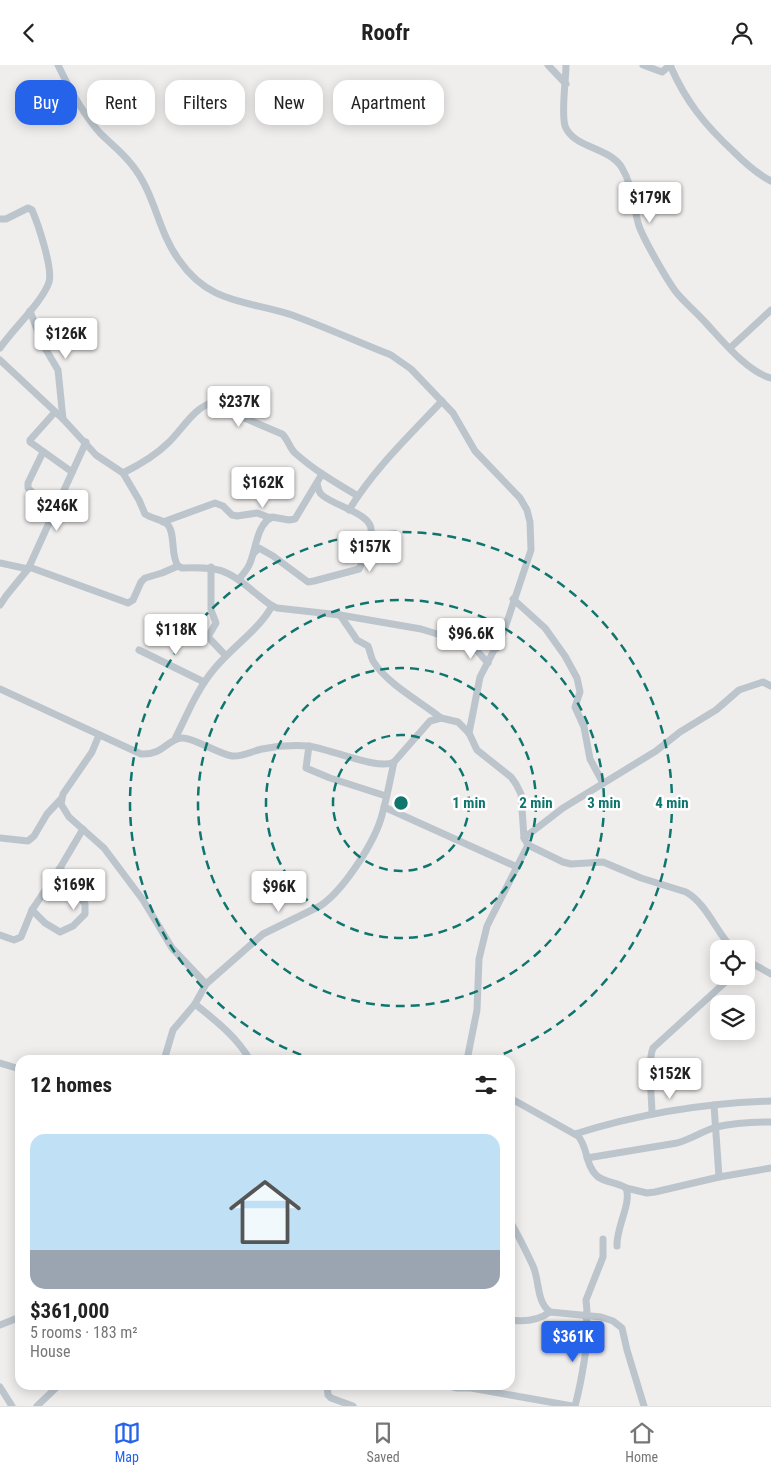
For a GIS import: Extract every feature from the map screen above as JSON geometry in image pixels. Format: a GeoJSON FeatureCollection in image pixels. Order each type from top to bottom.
{"type":"FeatureCollection","features":[{"type":"Feature","properties":{"kind":"street"},"geometry":{"type":"LineString","coordinates":[[58,65],[92,123],[132,165],[147,189],[166,238],[178,260],[192,276],[206,288],[225,298],[290,315],[391,355],[411,369],[453,413],[464,428],[476,451],[520,498],[527,510],[531,532],[531,550],[511,613],[497,648],[478,683],[469,733]]}},
{"type":"Feature","properties":{"kind":"street"},"geometry":{"type":"LineString","coordinates":[[548,65],[566,84]]}},
{"type":"Feature","properties":{"kind":"street"},"geometry":{"type":"LineString","coordinates":[[566,65],[564,120],[568,131],[585,144],[606,153],[616,160],[622,168],[633,196],[639,227],[676,292],[751,368],[771,378]]}},
{"type":"Feature","properties":{"kind":"street"},"geometry":{"type":"LineString","coordinates":[[643,65],[662,72],[670,65],[693,107],[711,131],[756,171],[771,181]]}},
{"type":"Feature","properties":{"kind":"street"},"geometry":{"type":"LineString","coordinates":[[0,219],[6,219],[28,208],[33,212],[50,270],[49,282],[30,311],[0,347]]}},
{"type":"Feature","properties":{"kind":"street"},"geometry":{"type":"LineString","coordinates":[[730,348],[771,310]]}},
{"type":"Feature","properties":{"kind":"street"},"geometry":{"type":"LineString","coordinates":[[30,311],[42,343],[58,370],[63,419]]}},
{"type":"Feature","properties":{"kind":"street"},"geometry":{"type":"LineString","coordinates":[[1,361],[63,419],[96,455],[123,473],[140,500],[143,512],[168,525],[171,531],[174,556],[178,567]]}},
{"type":"Feature","properties":{"kind":"street"},"geometry":{"type":"LineString","coordinates":[[349,511],[358,496],[388,458],[442,401]]}},
{"type":"Feature","properties":{"kind":"street"},"geometry":{"type":"LineString","coordinates":[[123,473],[144,462],[166,445],[190,416],[213,402],[235,414],[282,434],[294,452],[322,474],[358,496]]}},
{"type":"Feature","properties":{"kind":"street"},"geometry":{"type":"LineString","coordinates":[[55,412],[30,439],[32,445],[72,472]]}},
{"type":"Feature","properties":{"kind":"street"},"geometry":{"type":"LineString","coordinates":[[0,605],[28,568],[86,442]]}},
{"type":"Feature","properties":{"kind":"street"},"geometry":{"type":"LineString","coordinates":[[43,453],[28,483],[28,488],[54,513]]}},
{"type":"Feature","properties":{"kind":"street"},"geometry":{"type":"LineString","coordinates":[[163,522],[215,503],[219,503],[232,515],[257,513],[293,520],[322,474]]}},
{"type":"Feature","properties":{"kind":"street"},"geometry":{"type":"LineString","coordinates":[[254,553],[259,549],[267,552],[308,581],[356,570],[361,566],[371,525],[360,515],[321,495],[317,483]]}},
{"type":"Feature","properties":{"kind":"street"},"geometry":{"type":"LineString","coordinates":[[239,579],[249,565],[260,531],[271,517]]}},
{"type":"Feature","properties":{"kind":"street"},"geometry":{"type":"LineString","coordinates":[[0,563],[28,568],[128,603],[133,600],[141,582],[145,578],[178,567],[211,567],[228,572],[239,579],[272,606],[287,610],[340,615],[421,629],[497,648]]}},
{"type":"Feature","properties":{"kind":"street"},"geometry":{"type":"LineString","coordinates":[[211,567],[210,610],[216,623],[209,639],[226,656]]}},
{"type":"Feature","properties":{"kind":"street"},"geometry":{"type":"LineString","coordinates":[[514,599],[554,639],[577,678],[580,692],[575,707],[584,727],[590,759],[603,783]]}},
{"type":"Feature","properties":{"kind":"street"},"geometry":{"type":"LineString","coordinates":[[0,689],[131,751],[146,755],[161,751],[175,739],[204,682],[226,656],[261,623],[272,606]]}},
{"type":"Feature","properties":{"kind":"street"},"geometry":{"type":"LineString","coordinates":[[340,615],[357,640],[368,646],[372,659],[378,667],[404,692],[427,706],[441,718]]}},
{"type":"Feature","properties":{"kind":"street"},"geometry":{"type":"LineString","coordinates":[[469,642],[488,663]]}},
{"type":"Feature","properties":{"kind":"street"},"geometry":{"type":"LineString","coordinates":[[139,650],[204,682]]}},
{"type":"Feature","properties":{"kind":"street"},"geometry":{"type":"LineString","coordinates":[[526,842],[563,808],[656,751],[680,732],[716,709],[739,690],[763,682],[771,685]]}},
{"type":"Feature","properties":{"kind":"street"},"geometry":{"type":"LineString","coordinates":[[175,739],[185,737],[216,752],[236,756],[282,746],[309,746],[389,765],[394,762],[426,725],[435,719],[441,718],[458,722],[469,733],[477,749],[511,777],[520,794],[526,842],[517,867],[493,912],[483,939],[477,972],[477,1010],[468,1055]]}},
{"type":"Feature","properties":{"kind":"street"},"geometry":{"type":"LineString","coordinates":[[0,838],[28,841],[34,836],[92,752],[99,735]]}},
{"type":"Feature","properties":{"kind":"street"},"geometry":{"type":"LineString","coordinates":[[309,746],[306,768],[330,779],[386,796]]}},
{"type":"Feature","properties":{"kind":"street"},"geometry":{"type":"LineString","coordinates":[[166,1055],[173,1030],[195,1004],[206,984],[263,934],[314,909],[335,894],[349,877],[382,817],[394,762]]}},
{"type":"Feature","properties":{"kind":"street"},"geometry":{"type":"LineString","coordinates":[[61,799],[64,810],[69,817],[104,848],[143,900],[172,948],[206,984]]}},
{"type":"Feature","properties":{"kind":"street"},"geometry":{"type":"LineString","coordinates":[[384,807],[517,867]]}},
{"type":"Feature","properties":{"kind":"street"},"geometry":{"type":"LineString","coordinates":[[0,935],[17,940],[20,937],[32,910],[60,869],[83,829]]}},
{"type":"Feature","properties":{"kind":"street"},"geometry":{"type":"LineString","coordinates":[[526,842],[563,862],[571,864],[604,862],[641,878],[686,892],[692,895],[725,940]]}},
{"type":"Feature","properties":{"kind":"street"},"geometry":{"type":"LineString","coordinates":[[32,910],[45,923],[60,932],[73,926],[85,914],[85,904],[60,869]]}},
{"type":"Feature","properties":{"kind":"street"},"geometry":{"type":"LineString","coordinates":[[755,965],[771,973]]}},
{"type":"Feature","properties":{"kind":"street"},"geometry":{"type":"LineString","coordinates":[[652,1113],[650,1056],[653,1048],[667,1033],[722,985]]}},
{"type":"Feature","properties":{"kind":"street"},"geometry":{"type":"LineString","coordinates":[[195,1004],[229,1031],[247,1055]]}},
{"type":"Feature","properties":{"kind":"street"},"geometry":{"type":"LineString","coordinates":[[0,1063],[15,1068]]}},
{"type":"Feature","properties":{"kind":"street"},"geometry":{"type":"LineString","coordinates":[[515,1101],[575,1134],[583,1143],[591,1169],[598,1177],[626,1189],[647,1193],[655,1192],[719,1177],[771,1168]]}},
{"type":"Feature","properties":{"kind":"street"},"geometry":{"type":"LineString","coordinates":[[575,1134],[652,1113],[714,1105],[771,1101]]}},
{"type":"Feature","properties":{"kind":"street"},"geometry":{"type":"LineString","coordinates":[[714,1105],[714,1127],[719,1177]]}},
{"type":"Feature","properties":{"kind":"street"},"geometry":{"type":"LineString","coordinates":[[587,1158],[689,1140],[714,1127],[771,1121]]}},
{"type":"Feature","properties":{"kind":"street"},"geometry":{"type":"LineString","coordinates":[[617,1246],[617,1233],[628,1197],[626,1189]]}},
{"type":"Feature","properties":{"kind":"street"},"geometry":{"type":"LineString","coordinates":[[515,1231],[534,1267],[541,1301],[550,1312]]}},
{"type":"Feature","properties":{"kind":"street"},"geometry":{"type":"LineString","coordinates":[[482,1390],[574,1406],[586,1351],[588,1320],[585,1316],[587,1311],[586,1300],[603,1257],[603,1239]]}},
{"type":"Feature","properties":{"kind":"street"},"geometry":{"type":"LineString","coordinates":[[515,1320],[531,1320],[550,1312],[606,1318],[622,1328],[626,1350],[644,1406]]}},
{"type":"Feature","properties":{"kind":"street"},"geometry":{"type":"LineString","coordinates":[[0,1325],[15,1319]]}},
{"type":"Feature","properties":{"kind":"street"},"geometry":{"type":"LineString","coordinates":[[0,1387],[12,1406]]}},
{"type":"Feature","properties":{"kind":"street"},"geometry":{"type":"LineString","coordinates":[[37,1406],[53,1390]]}},
{"type":"Feature","properties":{"kind":"street"},"geometry":{"type":"LineString","coordinates":[[328,1390],[328,1395],[331,1398],[353,1406]]}},
{"type":"Feature","properties":{"kind":"street"},"geometry":{"type":"LineString","coordinates":[[46,1398],[52,1406]]}}]}
